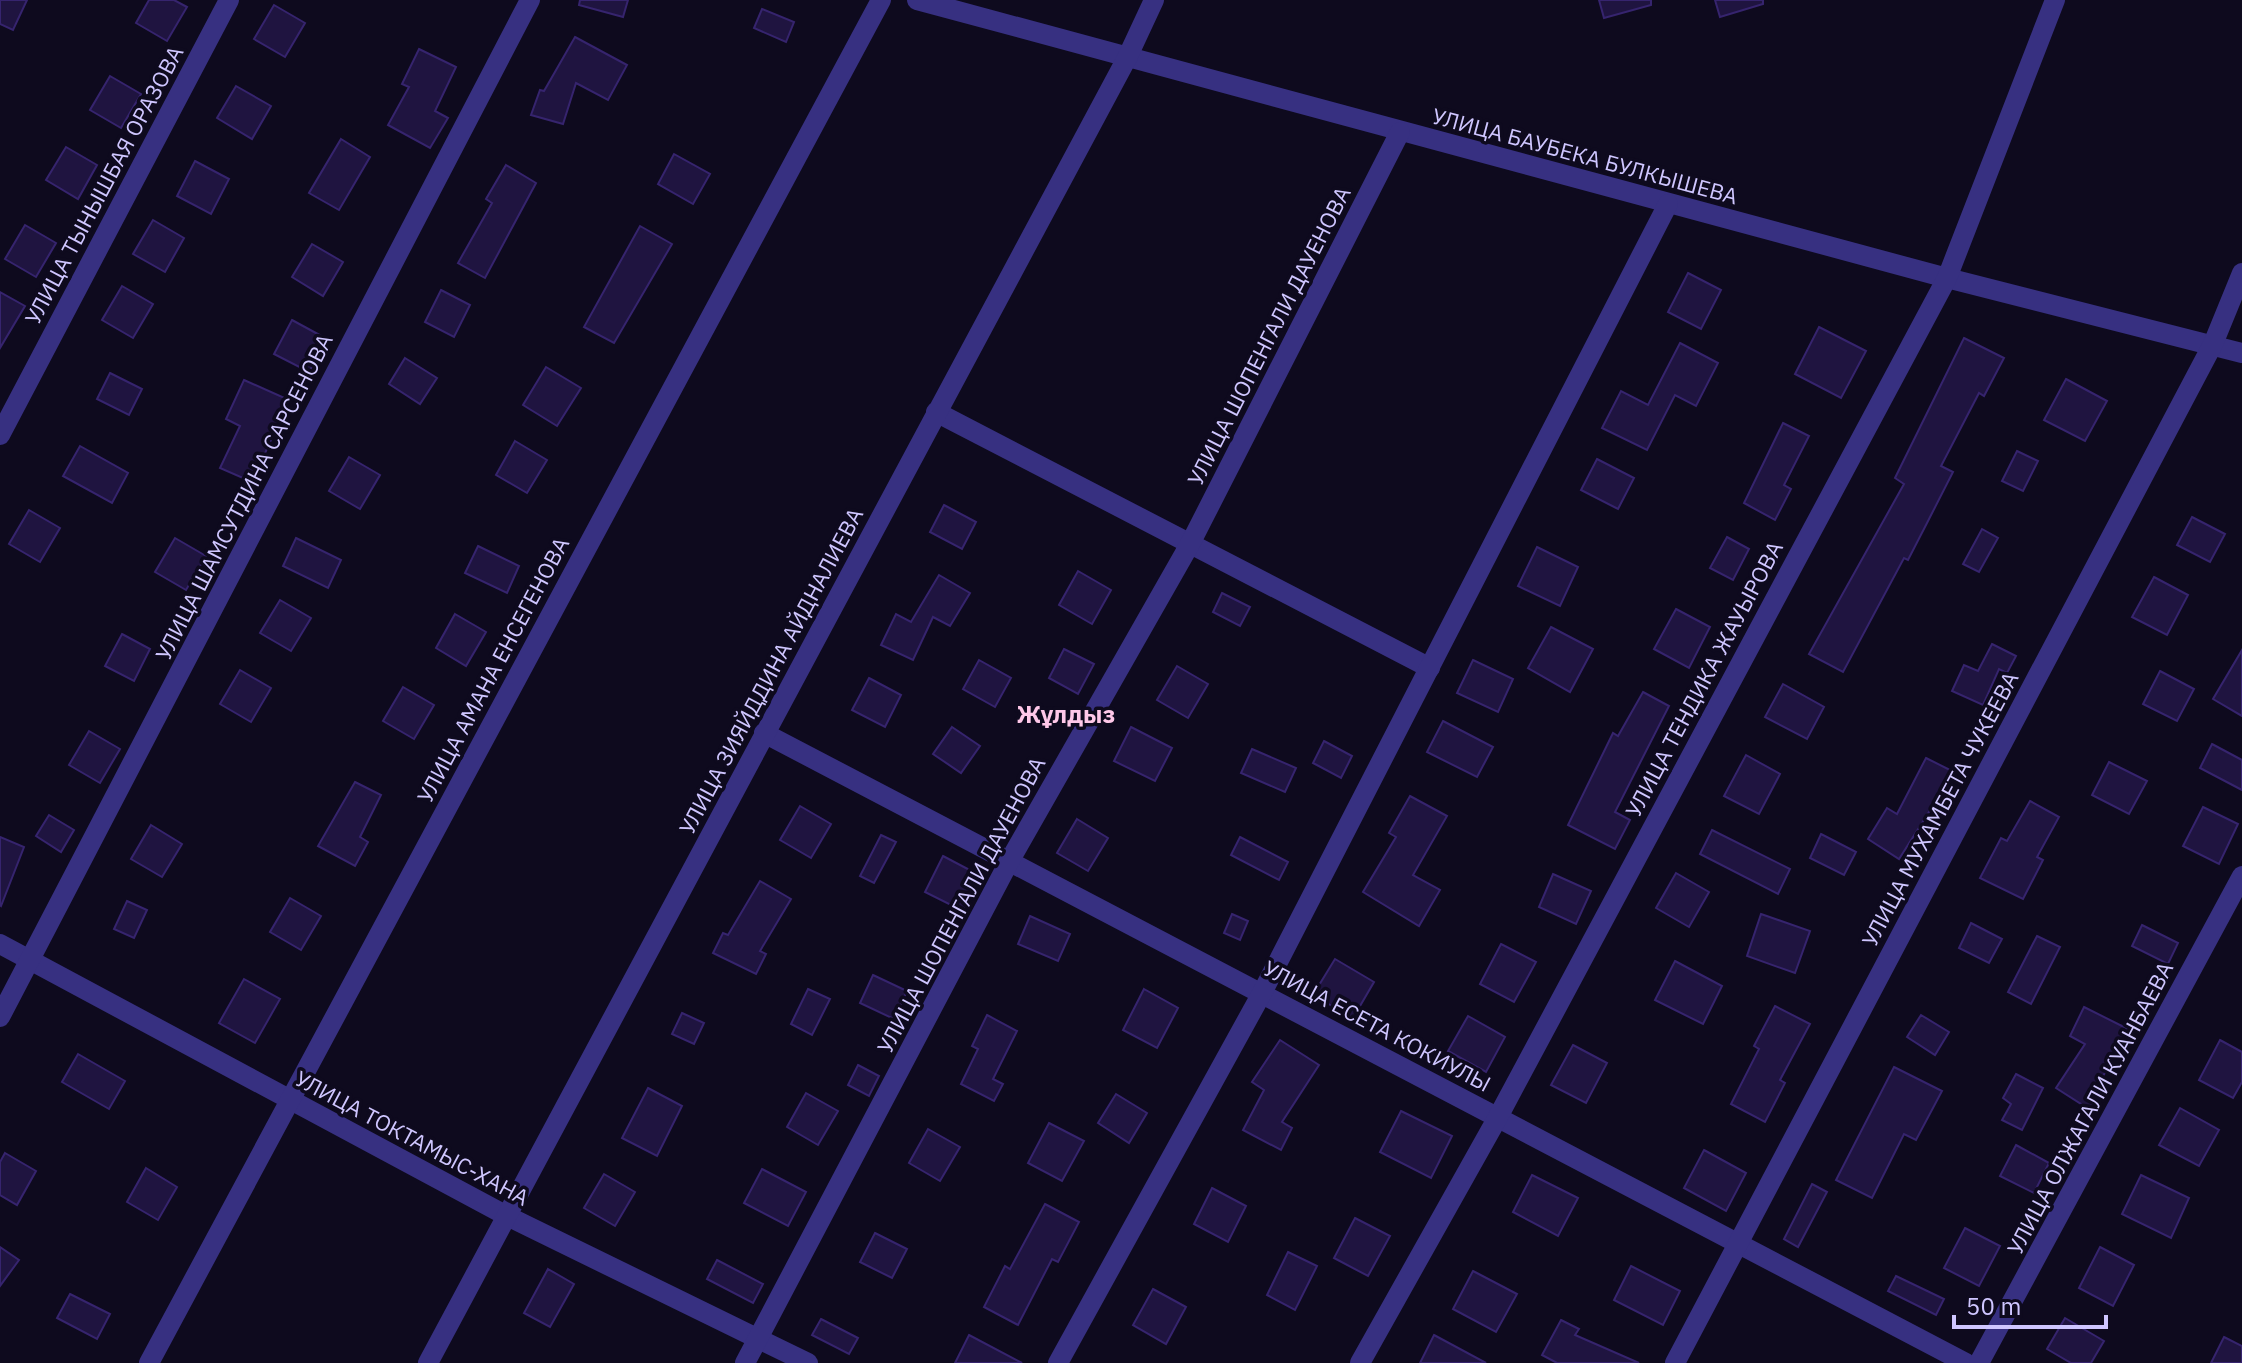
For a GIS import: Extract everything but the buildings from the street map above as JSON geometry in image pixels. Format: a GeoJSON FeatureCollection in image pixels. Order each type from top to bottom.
{"type":"FeatureCollection","features":[{"type":"Feature","properties":{"kind":"street","name":"УЛИЦА ТЫНЫШБАЯ ОРАЗОВА"},"geometry":{"type":"LineString","coordinates":[[0,435],[229,0]]}},
{"type":"Feature","properties":{"kind":"street","name":"УЛИЦА ШАМСУТДИНА САРСЕНОВА"},"geometry":{"type":"LineString","coordinates":[[0,1017],[530,0]]}},
{"type":"Feature","properties":{"kind":"street","name":"УЛИЦА АМАНА ЕНСЕГЕНОВА"},"geometry":{"type":"LineString","coordinates":[[149,1363],[881,0]]}},
{"type":"Feature","properties":{"kind":"street","name":"УЛИЦА БАУБЕКА БУЛКЫШЕВА"},"geometry":{"type":"LineString","coordinates":[[917,0],[1668,204],[2242,353]]}},
{"type":"Feature","properties":{"kind":"street","name":"УЛИЦА ЗИЯЙДДИНА АЙДНАЛИЕВА"},"geometry":{"type":"LineString","coordinates":[[428,1363],[1127,58],[1154,0]]}},
{"type":"Feature","properties":{"kind":"street","name":"УЛИЦА ТЕНДИКА ЖАУЫРОВА"},"geometry":{"type":"LineString","coordinates":[[1360,1363],[1498,1117],[1947,278],[2055,0]]}},
{"type":"Feature","properties":{"kind":"street","name":"УЛИЦА ШОПЕНГАЛИ ДАУЕНОВА"},"geometry":{"type":"LineString","coordinates":[[745,1363],[1010,860],[1190,544],[1400,132]]}},
{"type":"Feature","properties":{"kind":"street"},"geometry":{"type":"LineString","coordinates":[[1058,1363],[1262,993],[1668,204]]}},
{"type":"Feature","properties":{"kind":"street","name":"УЛИЦА МУХАМБЕТА ЧУКЕЕВА"},"geometry":{"type":"LineString","coordinates":[[1675,1363],[2213,344],[2242,273]]}},
{"type":"Feature","properties":{"kind":"street"},"geometry":{"type":"LineString","coordinates":[[936,412],[1430,668]]}},
{"type":"Feature","properties":{"kind":"street","name":"УЛИЦА ЕСЕТА КОКИУЛЫ"},"geometry":{"type":"LineString","coordinates":[[764,733],[1966,1363]]}},
{"type":"Feature","properties":{"kind":"street","name":"УЛИЦА ОЛЖАГАЛИ КУАНБАЕВА"},"geometry":{"type":"LineString","coordinates":[[1979,1363],[2242,876]]}},
{"type":"Feature","properties":{"kind":"street","name":"УЛИЦА ТОКТАМЫС-ХАНА"},"geometry":{"type":"LineString","coordinates":[[0,944],[507,1216],[808,1363]]}},
{"type":"Feature","properties":{"kind":"district","name":"Жұлдыз"},"geometry":{"type":"Point","coordinates":[1066,715]}}]}
